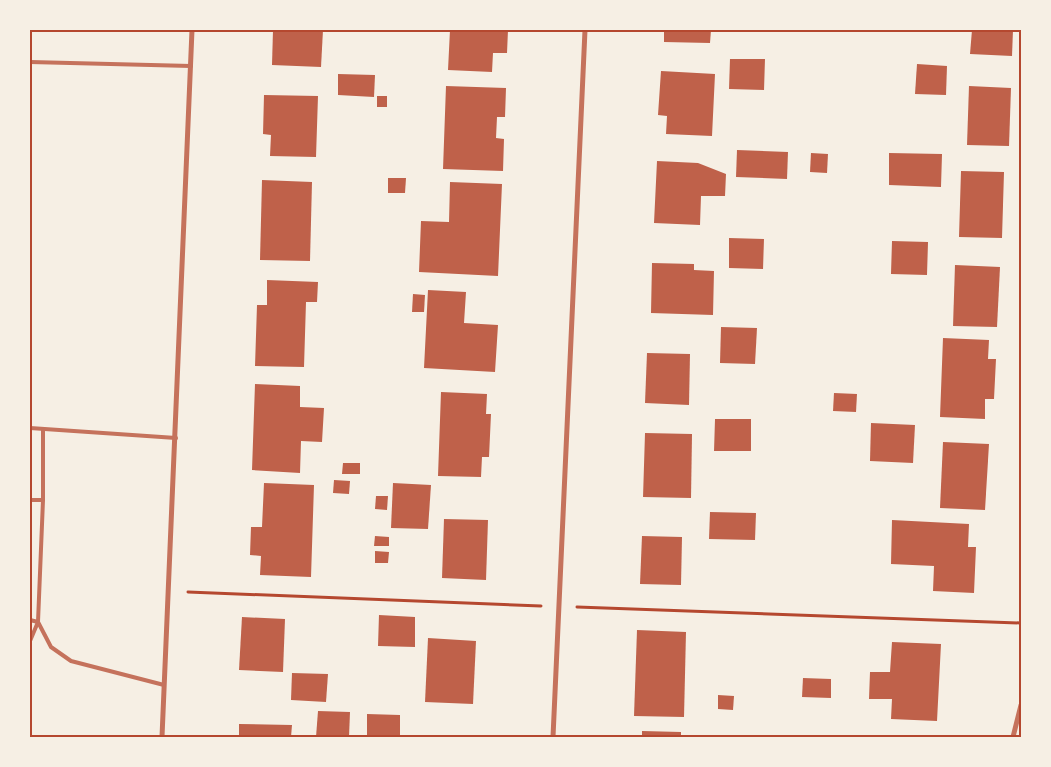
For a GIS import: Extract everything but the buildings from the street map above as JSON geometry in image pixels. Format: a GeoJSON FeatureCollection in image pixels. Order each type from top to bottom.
{"type":"FeatureCollection","features":[{"type":"Feature","properties":{"kind":"street"},"geometry":{"type":"LineString","coordinates":[[162,737],[170,591],[192,30]]}},
{"type":"Feature","properties":{"kind":"street"},"geometry":{"type":"LineString","coordinates":[[553,737],[585,30]]}},
{"type":"Feature","properties":{"kind":"street"},"geometry":{"type":"LineString","coordinates":[[1013,737],[1021,705]]}},
{"type":"Feature","properties":{"kind":"lane"},"geometry":{"type":"LineString","coordinates":[[30,62],[191,66]]}},
{"type":"Feature","properties":{"kind":"lane"},"geometry":{"type":"LineString","coordinates":[[30,428],[176,438]]}},
{"type":"Feature","properties":{"kind":"lane"},"geometry":{"type":"LineString","coordinates":[[30,641],[38,622],[43,500],[43,430]]}},
{"type":"Feature","properties":{"kind":"lane"},"geometry":{"type":"LineString","coordinates":[[30,500],[43,500]]}},
{"type":"Feature","properties":{"kind":"lane"},"geometry":{"type":"LineString","coordinates":[[30,620],[38,622],[51,647],[71,661],[164,685]]}},
{"type":"Feature","properties":{"kind":"path"},"geometry":{"type":"LineString","coordinates":[[170,591],[1021,623]]}}]}
